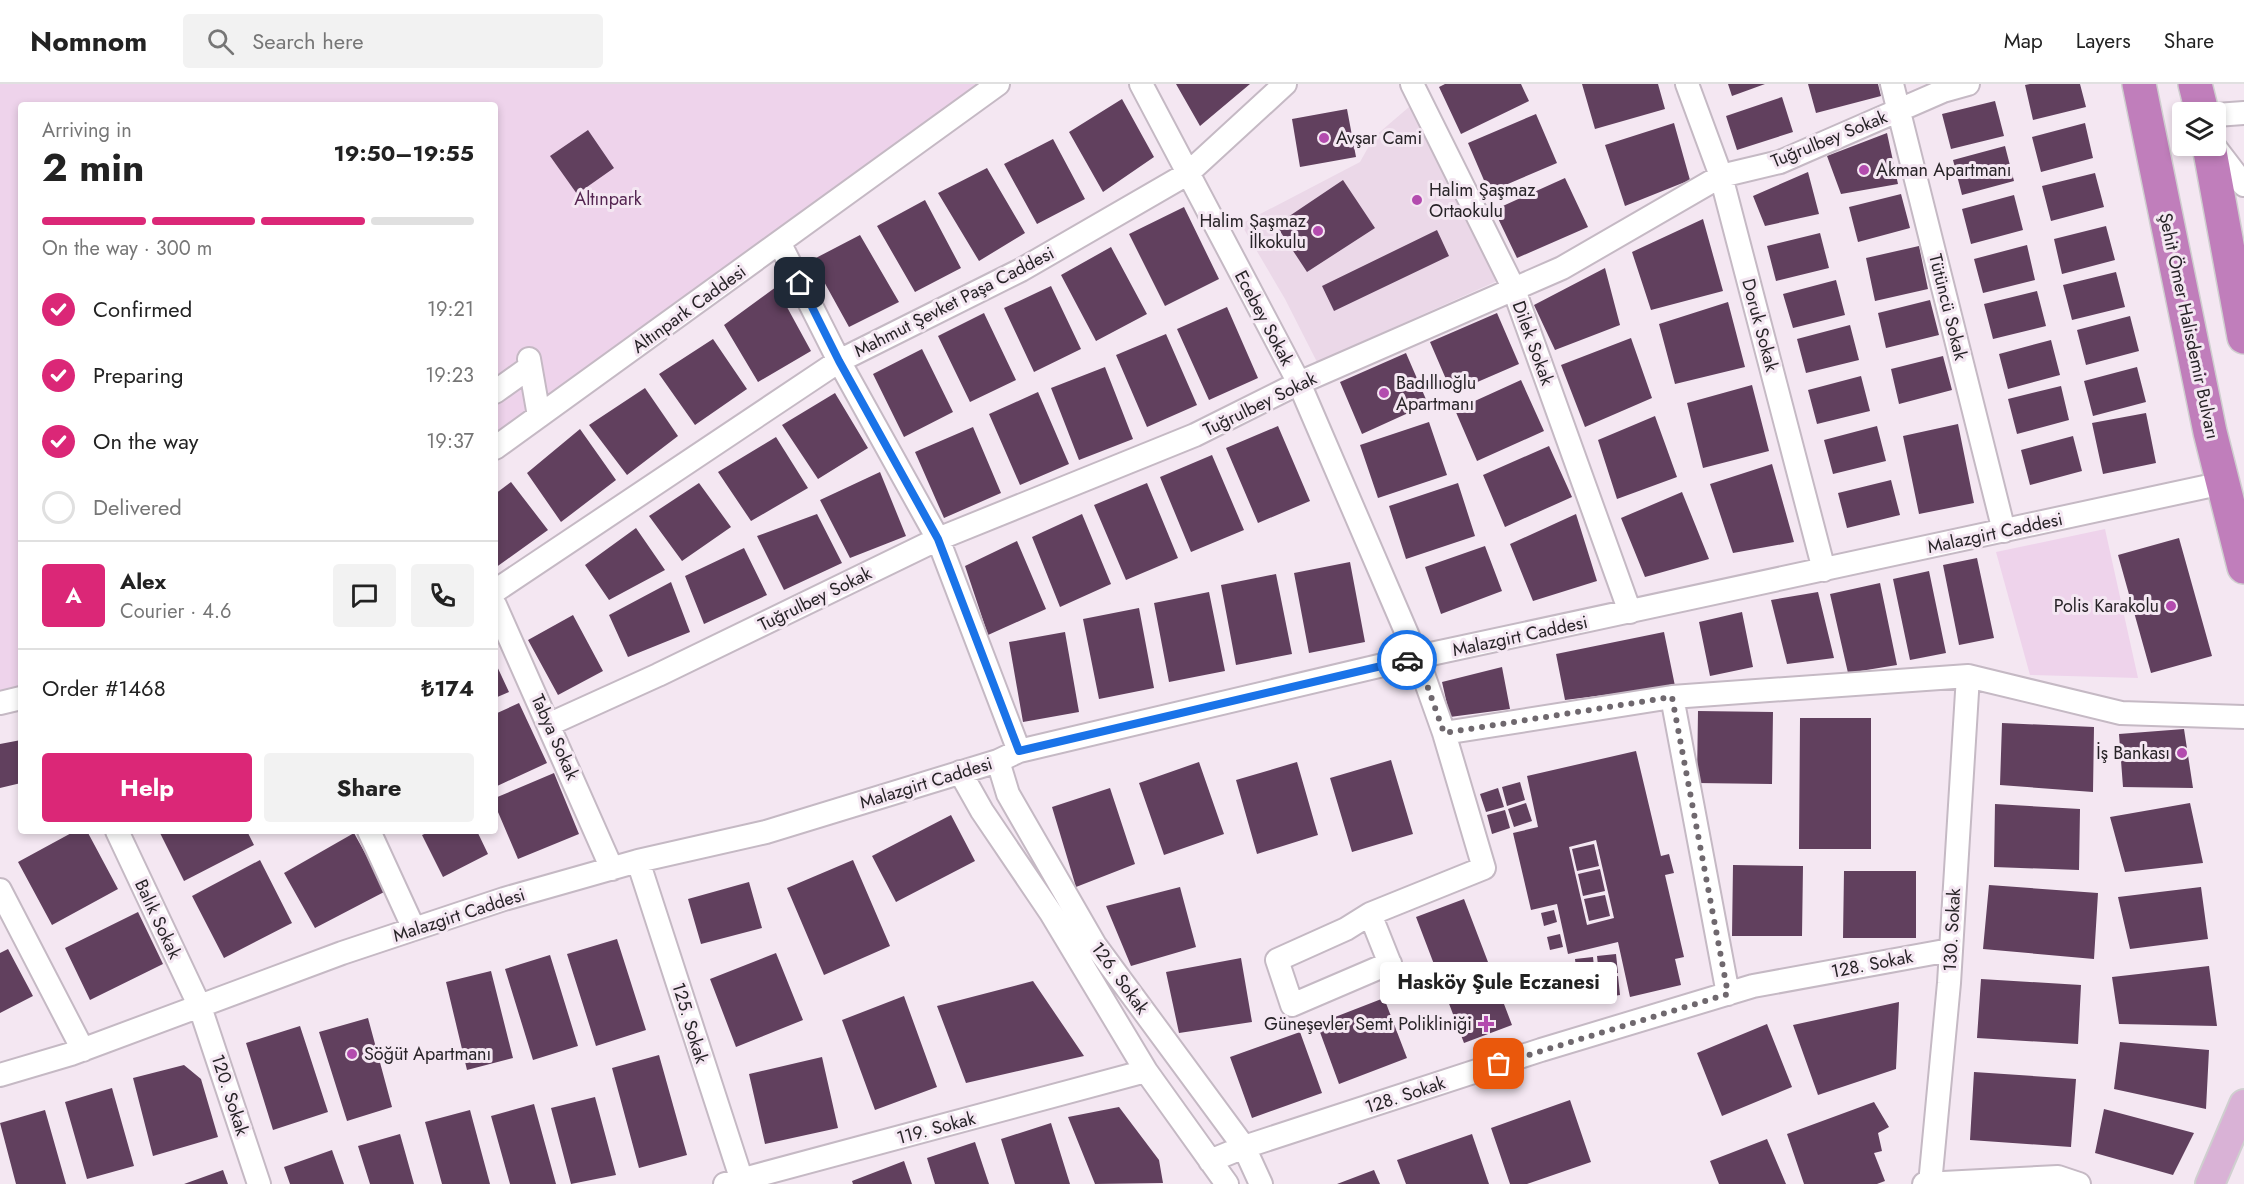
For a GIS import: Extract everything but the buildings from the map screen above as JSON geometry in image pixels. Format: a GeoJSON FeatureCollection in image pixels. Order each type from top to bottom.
{"type":"FeatureCollection","features":[{"type":"Feature","properties":{"kind":"highway","name":"Şehit Ömer Halisdemir Bulvarı"},"geometry":{"type":"LineString","coordinates":[[2139,84],[2210,432],[2244,567]]}},
{"type":"Feature","properties":{"kind":"highway"},"geometry":{"type":"LineString","coordinates":[[2195,84],[2200,102]]}},
{"type":"Feature","properties":{"kind":"highway"},"geometry":{"type":"LineString","coordinates":[[2211,156],[2244,337]]}},
{"type":"Feature","properties":{"kind":"main road"},"geometry":{"type":"LineString","coordinates":[[2210,1184],[2244,1104]]}},
{"type":"Feature","properties":{"kind":"street","name":"Altınpark Caddesi"},"geometry":{"type":"LineString","coordinates":[[498,446],[780,244],[998,84]]}},
{"type":"Feature","properties":{"kind":"street","name":"Ecebey Sokak"},"geometry":{"type":"LineString","coordinates":[[1141,84],[1299,383],[1417,657],[1444,733],[1484,868],[1370,914]]}},
{"type":"Feature","properties":{"kind":"street","name":"Mahmut Şevket Paşa Caddesi"},"geometry":{"type":"LineString","coordinates":[[498,589],[839,361],[1021,270],[1187,174],[1285,84]]}},
{"type":"Feature","properties":{"kind":"street","name":"Dilek Sokak"},"geometry":{"type":"LineString","coordinates":[[1412,84],[1513,287],[1630,612]]}},
{"type":"Feature","properties":{"kind":"street","name":"Doruk Sokak"},"geometry":{"type":"LineString","coordinates":[[1687,84],[1721,176],[1824,570]]}},
{"type":"Feature","properties":{"kind":"street","name":"Tütüncü Sokak"},"geometry":{"type":"LineString","coordinates":[[1892,84],[2004,531]]}},
{"type":"Feature","properties":{"kind":"street","name":"Tuğrulbey Sokak"},"geometry":{"type":"LineString","coordinates":[[550,724],[658,675],[938,539],[1195,435],[1299,383],[1513,287],[1562,268],[1721,176],[1780,162],[1898,111],[1968,84]]}},
{"type":"Feature","properties":{"kind":"street"},"geometry":{"type":"LineString","coordinates":[[2226,114],[2244,113]]}},
{"type":"Feature","properties":{"kind":"street"},"geometry":{"type":"LineString","coordinates":[[2222,156],[2244,185]]}},
{"type":"Feature","properties":{"kind":"street"},"geometry":{"type":"LineString","coordinates":[[780,244],[839,361],[938,539],[1019,751]]}},
{"type":"Feature","properties":{"kind":"street"},"geometry":{"type":"LineString","coordinates":[[498,389],[529,363],[539,416]]}},
{"type":"Feature","properties":{"kind":"street","name":"Malazgirt Caddesi"},"geometry":{"type":"LineString","coordinates":[[0,1075],[83,1050],[342,953],[504,899],[638,861],[766,832],[998,761],[1019,751],[1417,657],[2223,483]]}},
{"type":"Feature","properties":{"kind":"street","name":"Tabya Sokak"},"geometry":{"type":"LineString","coordinates":[[498,611],[550,724],[612,869]]}},
{"type":"Feature","properties":{"kind":"street"},"geometry":{"type":"LineString","coordinates":[[1444,733],[1672,697],[1968,676],[2121,713],[2244,717]]}},
{"type":"Feature","properties":{"kind":"street","name":"130. Sokak"},"geometry":{"type":"LineString","coordinates":[[1928,1183],[1950,950],[1968,676]]}},
{"type":"Feature","properties":{"kind":"street"},"geometry":{"type":"LineString","coordinates":[[1672,697],[1728,994]]}},
{"type":"Feature","properties":{"kind":"street"},"geometry":{"type":"LineString","coordinates":[[0,703],[18,699]]}},
{"type":"Feature","properties":{"kind":"street","name":"126. Sokak"},"geometry":{"type":"LineString","coordinates":[[998,761],[1008,794],[1095,945],[1244,1147],[1261,1184]]}},
{"type":"Feature","properties":{"kind":"street","name":"126. Sokak"},"geometry":{"type":"LineString","coordinates":[[960,772],[982,811],[1051,914],[1146,1071],[1227,1184]]}},
{"type":"Feature","properties":{"kind":"street","name":"Balık Sokak"},"geometry":{"type":"LineString","coordinates":[[118,834],[200,1007]]}},
{"type":"Feature","properties":{"kind":"street"},"geometry":{"type":"LineString","coordinates":[[370,834],[414,929]]}},
{"type":"Feature","properties":{"kind":"street","name":"125. Sokak"},"geometry":{"type":"LineString","coordinates":[[638,861],[736,1183]]}},
{"type":"Feature","properties":{"kind":"street"},"geometry":{"type":"LineString","coordinates":[[0,890],[83,1050]]}},
{"type":"Feature","properties":{"kind":"street"},"geometry":{"type":"LineString","coordinates":[[1390,963],[1292,1005],[1277,960],[1346,929],[1370,914],[1390,963],[1400,989]]}},
{"type":"Feature","properties":{"kind":"street","name":"128. Sokak"},"geometry":{"type":"LineString","coordinates":[[1210,1161],[1244,1147],[1542,1050],[1753,986],[1950,950]]}},
{"type":"Feature","properties":{"kind":"street","name":"120. Sokak"},"geometry":{"type":"LineString","coordinates":[[200,1007],[259,1184]]}},
{"type":"Feature","properties":{"kind":"street","name":"119. Sokak"},"geometry":{"type":"LineString","coordinates":[[736,1183],[1146,1071]]}},
{"type":"Feature","properties":{"kind":"street"},"geometry":{"type":"LineString","coordinates":[[1928,1183],[2058,1178],[2079,1184]]}},
{"type":"Feature","properties":{"kind":"shaded area","name":"Halim Şaşmaz Ortaokulu"},"geometry":{"type":"Polygon","coordinates":[[[1409,107],[1497,281],[1317,362],[1285,299],[1241,224],[1360,162],[1374,137],[1409,107]]]}},
{"type":"Feature","properties":{"kind":"green space","name":"Altınpark"},"geometry":{"type":"Polygon","coordinates":[[[0,84],[998,84],[498,446],[498,102],[18,102],[18,699],[0,703],[0,84]]]}},
{"type":"Feature","properties":{"kind":"green space"},"geometry":{"type":"Polygon","coordinates":[[[2105,529],[2138,678],[2030,675],[1996,552],[2105,529]]]}},
{"type":"Feature","properties":{"kind":"way so far"},"geometry":{"type":"LineString","coordinates":[[1407,660],[1417,657],[1444,733],[1672,697],[1728,994],[1499,1064]]}},
{"type":"Feature","properties":{"kind":"place","name":"Avşar Cami"},"geometry":{"type":"Point","coordinates":[1324,138]}},
{"type":"Feature","properties":{"kind":"place","name":"Akman Apartmanı"},"geometry":{"type":"Point","coordinates":[1864,170]}},
{"type":"Feature","properties":{"kind":"place","name":"Halim Şaşmaz Ortaokulu"},"geometry":{"type":"Point","coordinates":[1417,200]}},
{"type":"Feature","properties":{"kind":"place","name":"Halim Şaşmaz İlkokulu"},"geometry":{"type":"Point","coordinates":[1318,231]}},
{"type":"Feature","properties":{"kind":"place","name":"Badıllıoğlu Apartmanı"},"geometry":{"type":"Point","coordinates":[1384,393]}},
{"type":"Feature","properties":{"kind":"place","name":"Polis Karakolu"},"geometry":{"type":"Point","coordinates":[2171,606]}},
{"type":"Feature","properties":{"kind":"place","name":"İş Bankası"},"geometry":{"type":"Point","coordinates":[2182,753]}},
{"type":"Feature","properties":{"kind":"place","name":"Güneşevler Semt Polikliniği"},"geometry":{"type":"Point","coordinates":[1486,1024]}},
{"type":"Feature","properties":{"kind":"place","name":"Söğüt Apartmanı"},"geometry":{"type":"Point","coordinates":[352,1054]}},
{"type":"Feature","properties":{"kind":"place","name":"Hasköy Şule Eczanesi"},"geometry":{"type":"Point","coordinates":[1499,1064]}},
{"type":"Feature","properties":{"kind":"route"},"geometry":{"type":"LineString","coordinates":[[800,283],[839,361],[938,539],[1019,751],[1407,660]]}}]}
